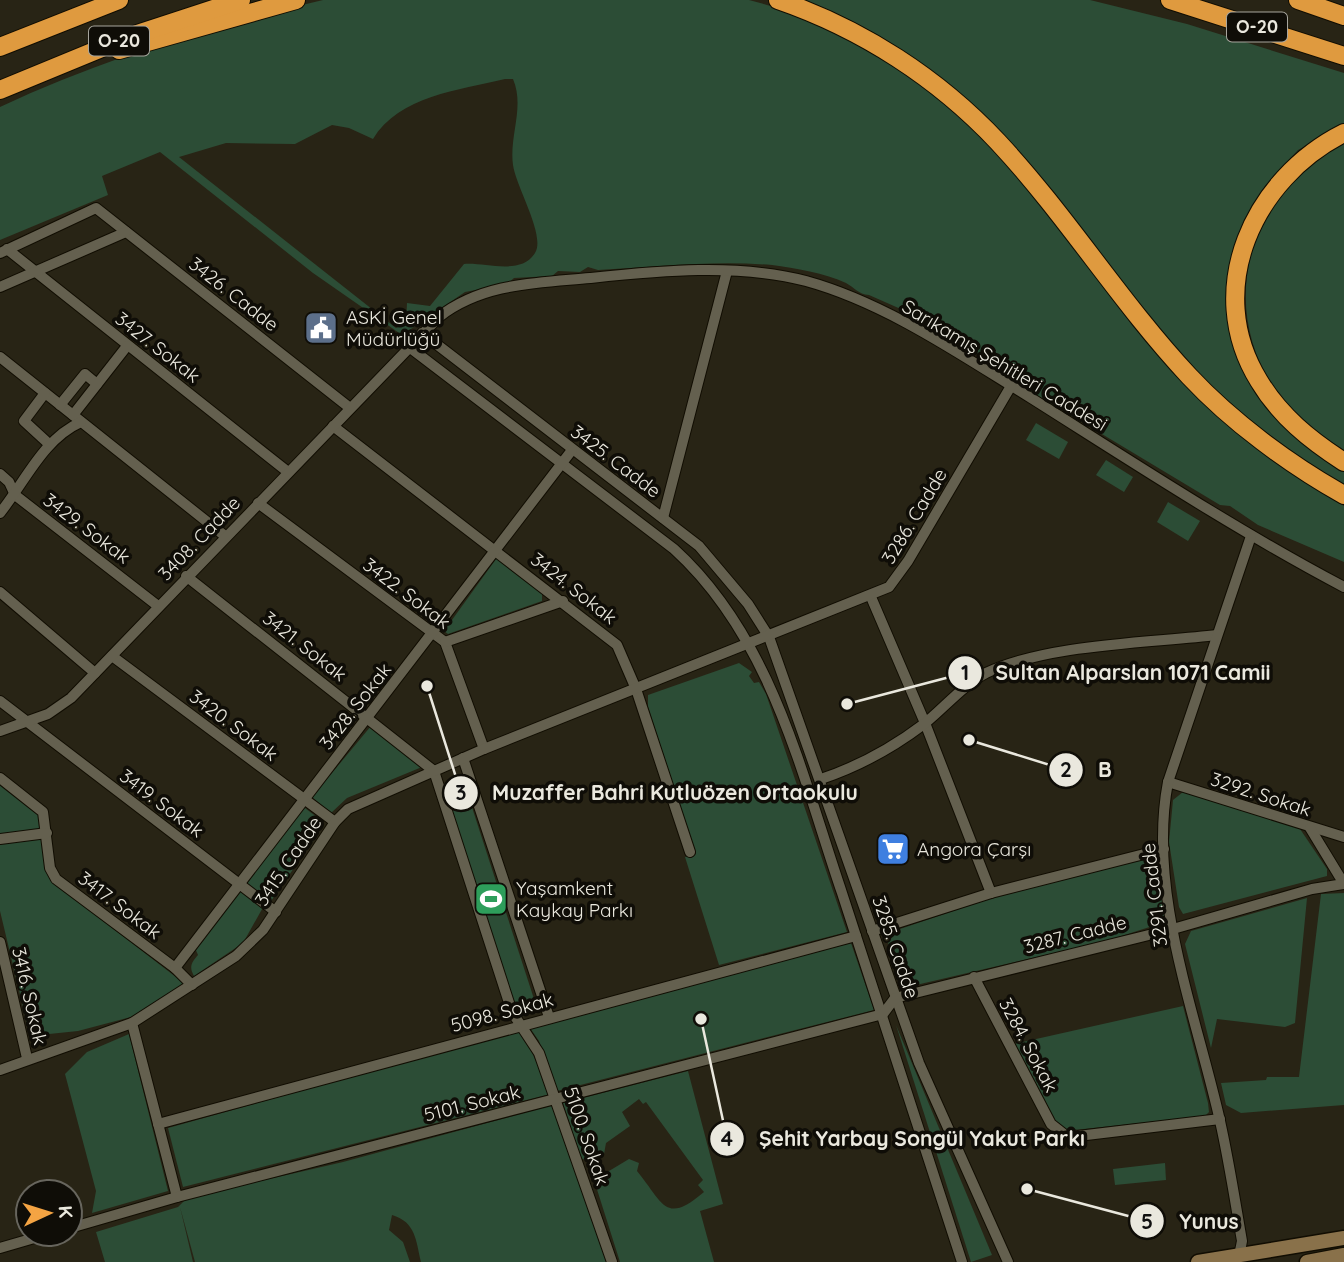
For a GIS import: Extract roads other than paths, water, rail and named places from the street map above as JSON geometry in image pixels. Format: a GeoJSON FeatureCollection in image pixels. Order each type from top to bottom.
{"type":"FeatureCollection","features":[{"type":"Feature","properties":{"kind":"highway","name":"O-20"},"geometry":{"type":"LineString","coordinates":[[0,47],[119,0]]}},
{"type":"Feature","properties":{"kind":"highway","name":"O-20"},"geometry":{"type":"LineString","coordinates":[[0,90],[71,59],[191,14],[241,0]]}},
{"type":"Feature","properties":{"kind":"highway"},"geometry":{"type":"LineString","coordinates":[[71,59],[142,45],[296,0]]}},
{"type":"Feature","properties":{"kind":"highway"},"geometry":{"type":"LineString","coordinates":[[778,0],[859,34],[928,79],[964,109],[1032,182],[1138,318],[1192,379],[1279,452],[1344,495]]}},
{"type":"Feature","properties":{"kind":"highway","name":"O-20"},"geometry":{"type":"LineString","coordinates":[[1170,0],[1344,56]]}},
{"type":"Feature","properties":{"kind":"highway","name":"O-20"},"geometry":{"type":"LineString","coordinates":[[1298,0],[1344,16]]}},
{"type":"Feature","properties":{"kind":"highway"},"geometry":{"type":"LineString","coordinates":[[1344,133],[1310,152],[1269,194],[1244,246],[1238,277],[1237,309],[1247,358],[1271,398],[1311,439],[1344,462]]}},
{"type":"Feature","properties":{"kind":"street","name":"3426. Cadde"},"geometry":{"type":"LineString","coordinates":[[4,251],[96,208],[350,408]]}},
{"type":"Feature","properties":{"kind":"street"},"geometry":{"type":"LineString","coordinates":[[0,286],[126,232]]}},
{"type":"Feature","properties":{"kind":"street","name":"3427. Sokak"},"geometry":{"type":"LineString","coordinates":[[4,251],[288,472]]}},
{"type":"Feature","properties":{"kind":"street"},"geometry":{"type":"LineString","coordinates":[[663,518],[727,271]]}},
{"type":"Feature","properties":{"kind":"street","name":"Sarıkamış Şehitleri Caddesi"},"geometry":{"type":"LineString","coordinates":[[409,347],[455,304],[482,292],[603,276],[727,271],[783,277],[843,295],[938,341],[1251,536],[1344,587]]}},
{"type":"Feature","properties":{"kind":"street","name":"3425. Cadde"},"geometry":{"type":"LineString","coordinates":[[422,333],[663,518],[712,559],[748,604],[769,637]]}},
{"type":"Feature","properties":{"kind":"street"},"geometry":{"type":"LineString","coordinates":[[0,513],[49,444],[77,419],[97,384],[127,345]]}},
{"type":"Feature","properties":{"kind":"street","name":"3408. Cadde"},"geometry":{"type":"LineString","coordinates":[[0,732],[48,714],[71,698],[409,347]]}},
{"type":"Feature","properties":{"kind":"street","name":"3425. Cadde"},"geometry":{"type":"LineString","coordinates":[[409,347],[687,561],[751,645]]}},
{"type":"Feature","properties":{"kind":"street"},"geometry":{"type":"LineString","coordinates":[[0,357],[225,536]]}},
{"type":"Feature","properties":{"kind":"street"},"geometry":{"type":"LineString","coordinates":[[60,405],[85,374],[97,384]]}},
{"type":"Feature","properties":{"kind":"street","name":"3286. Cadde"},"geometry":{"type":"LineString","coordinates":[[751,645],[871,597],[889,587],[902,570],[1011,386]]}},
{"type":"Feature","properties":{"kind":"street"},"geometry":{"type":"LineString","coordinates":[[45,393],[24,421],[49,444]]}},
{"type":"Feature","properties":{"kind":"street","name":"3424. Sokak"},"geometry":{"type":"LineString","coordinates":[[333,426],[498,550],[617,645],[636,689],[690,852]]}},
{"type":"Feature","properties":{"kind":"street","name":"3428. Sokak"},"geometry":{"type":"LineString","coordinates":[[176,968],[572,450]]}},
{"type":"Feature","properties":{"kind":"street","name":"3429. Sokak"},"geometry":{"type":"LineString","coordinates":[[0,474],[9,482],[15,495],[158,606]]}},
{"type":"Feature","properties":{"kind":"street","name":"3422. Sokak"},"geometry":{"type":"LineString","coordinates":[[258,503],[445,642],[484,749]]}},
{"type":"Feature","properties":{"kind":"street","name":"3291. Cadde"},"geometry":{"type":"LineString","coordinates":[[1238,1259],[1242,1241],[1220,1119],[1173,929],[1164,849],[1168,782],[1251,536]]}},
{"type":"Feature","properties":{"kind":"street","name":"3421. Sokak"},"geometry":{"type":"LineString","coordinates":[[186,576],[434,771]]}},
{"type":"Feature","properties":{"kind":"street"},"geometry":{"type":"LineString","coordinates":[[0,592],[95,673]]}},
{"type":"Feature","properties":{"kind":"street"},"geometry":{"type":"LineString","coordinates":[[871,597],[925,723],[991,893]]}},
{"type":"Feature","properties":{"kind":"street"},"geometry":{"type":"LineString","coordinates":[[445,642],[563,601]]}},
{"type":"Feature","properties":{"kind":"street"},"geometry":{"type":"LineString","coordinates":[[821,779],[857,767],[925,723],[984,674],[1011,664],[1069,651],[1217,635]]}},
{"type":"Feature","properties":{"kind":"street","name":"3285. Cadde"},"geometry":{"type":"LineString","coordinates":[[769,637],[919,1063],[1008,1262]]}},
{"type":"Feature","properties":{"kind":"street","name":"3415. Cadde"},"geometry":{"type":"LineString","coordinates":[[0,1070],[27,1058],[132,1023],[247,947],[276,912],[335,822],[348,809],[484,749],[751,645]]}},
{"type":"Feature","properties":{"kind":"street","name":"3285. Cadde"},"geometry":{"type":"LineString","coordinates":[[751,645],[781,715],[883,1014],[962,1262]]}},
{"type":"Feature","properties":{"kind":"street","name":"3420. Sokak"},"geometry":{"type":"LineString","coordinates":[[112,656],[335,822]]}},
{"type":"Feature","properties":{"kind":"street","name":"3419. Sokak"},"geometry":{"type":"LineString","coordinates":[[0,701],[276,912]]}},
{"type":"Feature","properties":{"kind":"street"},"geometry":{"type":"LineString","coordinates":[[463,758],[549,1017]]}},
{"type":"Feature","properties":{"kind":"street","name":"5100. Sokak"},"geometry":{"type":"LineString","coordinates":[[434,771],[512,1012],[534,1042],[612,1262]]}},
{"type":"Feature","properties":{"kind":"street","name":"3417. Sokak"},"geometry":{"type":"LineString","coordinates":[[0,778],[39,807],[47,832],[50,868],[56,879],[176,968],[192,985]]}},
{"type":"Feature","properties":{"kind":"street","name":"3292. Sokak"},"geometry":{"type":"LineString","coordinates":[[1168,782],[1344,837]]}},
{"type":"Feature","properties":{"kind":"street"},"geometry":{"type":"LineString","coordinates":[[1310,828],[1344,884]]}},
{"type":"Feature","properties":{"kind":"street"},"geometry":{"type":"LineString","coordinates":[[0,839],[47,832]]}},
{"type":"Feature","properties":{"kind":"street"},"geometry":{"type":"LineString","coordinates":[[872,931],[991,893],[1164,849]]}},
{"type":"Feature","properties":{"kind":"street","name":"3287. Cadde"},"geometry":{"type":"LineString","coordinates":[[895,998],[1173,929],[1312,888],[1344,884]]}},
{"type":"Feature","properties":{"kind":"street","name":"5098. Sokak"},"geometry":{"type":"LineString","coordinates":[[158,1124],[856,936]]}},
{"type":"Feature","properties":{"kind":"street","name":"3416. Sokak"},"geometry":{"type":"LineString","coordinates":[[0,942],[27,1058]]}},
{"type":"Feature","properties":{"kind":"street","name":"3284. Sokak"},"geometry":{"type":"LineString","coordinates":[[974,977],[1051,1124],[1060,1133],[1078,1136],[1220,1119]]}},
{"type":"Feature","properties":{"kind":"street"},"geometry":{"type":"LineString","coordinates":[[883,1014],[895,998]]}},
{"type":"Feature","properties":{"kind":"street","name":"5101. Sokak"},"geometry":{"type":"LineString","coordinates":[[84,1223],[177,1196],[883,1014]]}},
{"type":"Feature","properties":{"kind":"street"},"geometry":{"type":"LineString","coordinates":[[132,1023],[177,1196]]}},
{"type":"Feature","properties":{"kind":"street"},"geometry":{"type":"LineString","coordinates":[[1198,1262],[1238,1259],[1344,1238]]}},
{"type":"Feature","properties":{"kind":"street"},"geometry":{"type":"LineString","coordinates":[[1307,1262],[1344,1255]]}},
{"type":"Feature","properties":{"kind":"place","name":"ASKİ Genel Müdürlüğü"},"geometry":{"type":"Point","coordinates":[321,328]}},
{"type":"Feature","properties":{"kind":"place","name":"Muzaffer Bahri Kutluözen Ortaokulu"},"geometry":{"type":"Point","coordinates":[427,686]}},
{"type":"Feature","properties":{"kind":"place","name":"Sultan Alparslan 1071 Camii"},"geometry":{"type":"Point","coordinates":[847,704]}},
{"type":"Feature","properties":{"kind":"place","name":"B"},"geometry":{"type":"Point","coordinates":[969,740]}},
{"type":"Feature","properties":{"kind":"place","name":"Angora Çarşı"},"geometry":{"type":"Point","coordinates":[893,849]}},
{"type":"Feature","properties":{"kind":"place","name":"Yaşamkent Kaykay Parkı"},"geometry":{"type":"Point","coordinates":[491,899]}},
{"type":"Feature","properties":{"kind":"place","name":"Şehit Yarbay Songül Yakut Parkı"},"geometry":{"type":"Point","coordinates":[701,1019]}},
{"type":"Feature","properties":{"kind":"place","name":"Yunus"},"geometry":{"type":"Point","coordinates":[1027,1189]}}]}
